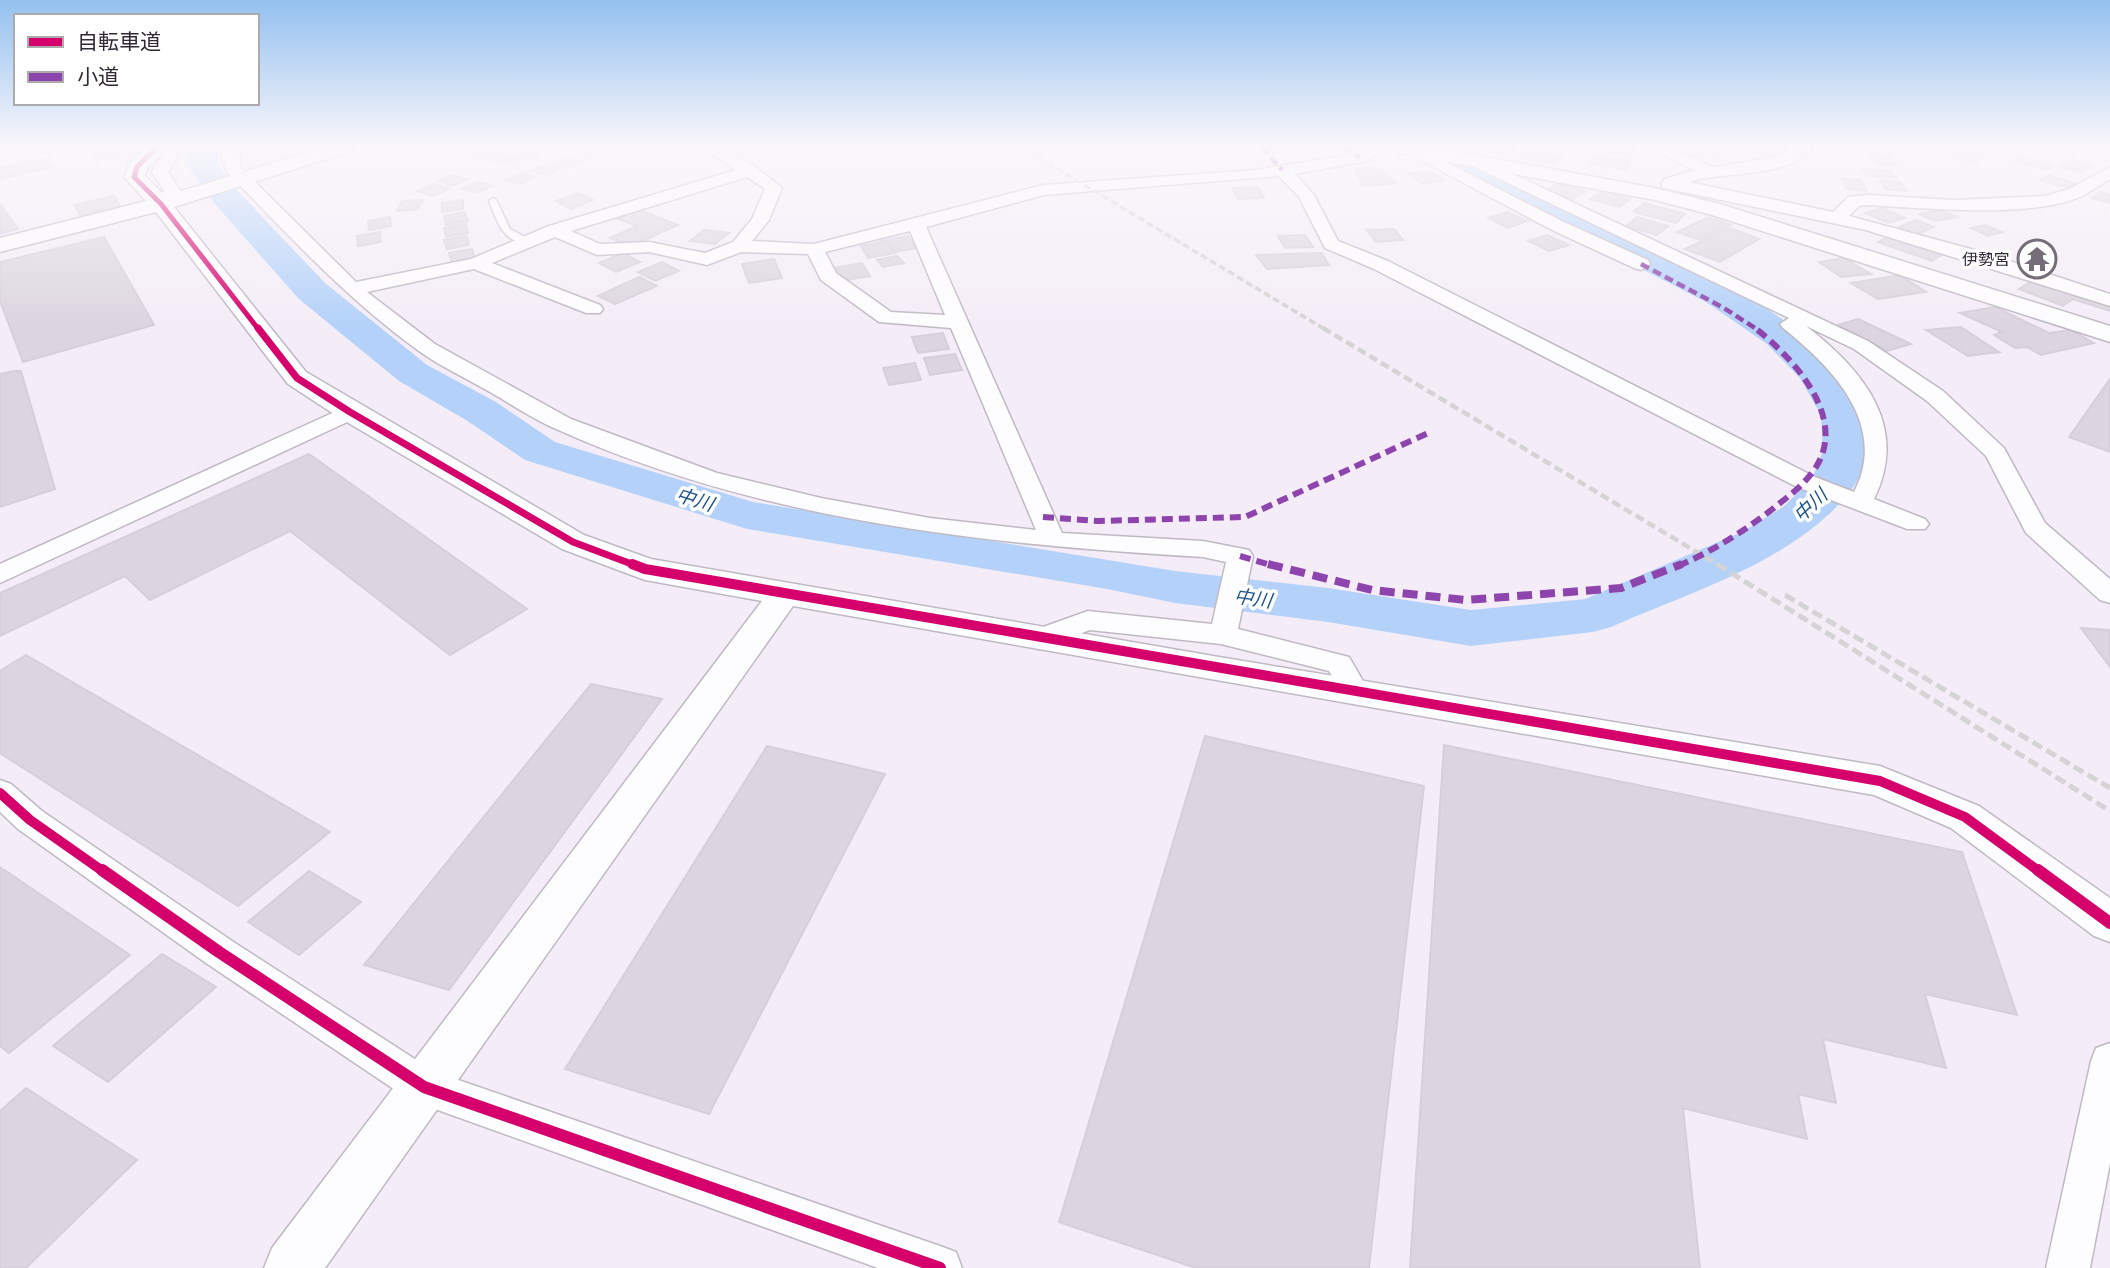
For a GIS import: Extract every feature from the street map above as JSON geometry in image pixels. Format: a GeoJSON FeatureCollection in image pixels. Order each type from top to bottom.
{"type":"FeatureCollection","features":[{"type":"Feature","properties":{"kind":"street"},"geometry":{"type":"LineString","coordinates":[[0,245],[149,206]]}},
{"type":"Feature","properties":{"kind":"street"},"geometry":{"type":"LineString","coordinates":[[182,206],[297,378],[350,412],[573,542],[645,569],[1039,639],[1880,781],[1965,817],[2110,923]]}},
{"type":"Feature","properties":{"kind":"street"},"geometry":{"type":"LineString","coordinates":[[268,206],[352,289],[428,348],[562,424],[709,478],[821,505],[930,526],[1053,540],[1203,549],[1240,556],[1223,629]]}},
{"type":"Feature","properties":{"kind":"street"},"geometry":{"type":"LineString","coordinates":[[352,289],[476,262],[555,230],[634,206]]}},
{"type":"Feature","properties":{"kind":"street"},"geometry":{"type":"LineString","coordinates":[[739,246],[760,220],[766,206]]}},
{"type":"Feature","properties":{"kind":"street"},"geometry":{"type":"LineString","coordinates":[[555,230],[597,250],[649,247],[707,259],[739,246],[814,250],[984,206]]}},
{"type":"Feature","properties":{"kind":"street"},"geometry":{"type":"LineString","coordinates":[[1312,206],[1331,244],[1381,265],[1815,486],[1916,524]]}},
{"type":"Feature","properties":{"kind":"street"},"geometry":{"type":"LineString","coordinates":[[1519,206],[1641,264]]}},
{"type":"Feature","properties":{"kind":"street"},"geometry":{"type":"LineString","coordinates":[[1569,206],[1861,345],[1904,373],[1955,414],[1996,453],[2035,527],[2110,594]]}},
{"type":"Feature","properties":{"kind":"street"},"geometry":{"type":"LineString","coordinates":[[1718,206],[2110,334]]}},
{"type":"Feature","properties":{"kind":"street"},"geometry":{"type":"LineString","coordinates":[[1774,206],[1837,218],[2021,270],[2110,300]]}},
{"type":"Feature","properties":{"kind":"street"},"geometry":{"type":"LineString","coordinates":[[1837,218],[1849,206]]}},
{"type":"Feature","properties":{"kind":"street"},"geometry":{"type":"LineString","coordinates":[[916,225],[1053,540]]}},
{"type":"Feature","properties":{"kind":"street"},"geometry":{"type":"LineString","coordinates":[[814,250],[828,276],[886,318],[959,322]]}},
{"type":"Feature","properties":{"kind":"street"},"geometry":{"type":"LineString","coordinates":[[476,262],[593,309]]}},
{"type":"Feature","properties":{"kind":"street"},"geometry":{"type":"LineString","coordinates":[[1761,298],[1759,301],[1834,360],[1868,410],[1876,433],[1874,473],[1856,500]]}},
{"type":"Feature","properties":{"kind":"street"},"geometry":{"type":"LineString","coordinates":[[0,574],[350,412]]}},
{"type":"Feature","properties":{"kind":"street"},"geometry":{"type":"LineString","coordinates":[[292,1268],[785,593]]}},
{"type":"Feature","properties":{"kind":"street"},"geometry":{"type":"LineString","coordinates":[[1039,639],[1088,620],[1223,629],[1339,664],[1355,693]]}},
{"type":"Feature","properties":{"kind":"street"},"geometry":{"type":"LineString","coordinates":[[0,793],[30,820],[197,937],[424,1087],[940,1268]]}},
{"type":"Feature","properties":{"kind":"street"},"geometry":{"type":"LineString","coordinates":[[2068,1268],[2110,1061]]}},
{"type":"Feature","properties":{"kind":"lane"},"geometry":{"type":"LineString","coordinates":[[495,206],[506,231],[526,241]]}},
{"type":"Feature","properties":{"kind":"building"},"geometry":{"type":"Polygon","coordinates":[[[0,206],[2,206],[18,229],[0,234],[0,206]]]}},
{"type":"Feature","properties":{"kind":"building"},"geometry":{"type":"Polygon","coordinates":[[[76,206],[120,206],[122,209],[82,218],[76,206]]]}},
{"type":"Feature","properties":{"kind":"building"},"geometry":{"type":"Polygon","coordinates":[[[399,206],[420,206],[418,209],[397,211],[399,206]]]}},
{"type":"Feature","properties":{"kind":"building"},"geometry":{"type":"Polygon","coordinates":[[[442,206],[463,206],[463,209],[442,212],[442,206]]]}},
{"type":"Feature","properties":{"kind":"building"},"geometry":{"type":"Polygon","coordinates":[[[1640,206],[1656,206],[1685,214],[1676,223],[1634,212],[1640,206]]]}},
{"type":"Feature","properties":{"kind":"building"},"geometry":{"type":"Polygon","coordinates":[[[1882,208],[1905,218],[1888,223],[1865,213],[1882,208]]]}},
{"type":"Feature","properties":{"kind":"building"},"geometry":{"type":"Polygon","coordinates":[[[639,210],[678,225],[631,246],[610,238],[637,226],[618,219],[639,210]]]}},
{"type":"Feature","properties":{"kind":"building"},"geometry":{"type":"Polygon","coordinates":[[[1941,210],[1957,217],[1935,221],[1919,214],[1941,210]]]}},
{"type":"Feature","properties":{"kind":"building"},"geometry":{"type":"Polygon","coordinates":[[[465,212],[468,221],[446,225],[444,216],[465,212]]]}},
{"type":"Feature","properties":{"kind":"building"},"geometry":{"type":"Polygon","coordinates":[[[1507,212],[1528,221],[1508,228],[1488,218],[1507,212]]]}},
{"type":"Feature","properties":{"kind":"building"},"geometry":{"type":"Polygon","coordinates":[[[390,217],[391,226],[369,230],[368,221],[390,217]]]}},
{"type":"Feature","properties":{"kind":"building"},"geometry":{"type":"Polygon","coordinates":[[[1637,217],[1668,226],[1657,235],[1626,226],[1637,217]]]}},
{"type":"Feature","properties":{"kind":"building"},"geometry":{"type":"Polygon","coordinates":[[[1708,217],[1731,225],[1700,240],[1677,232],[1708,217]]]}},
{"type":"Feature","properties":{"kind":"building"},"geometry":{"type":"Polygon","coordinates":[[[1916,220],[1934,227],[1918,234],[1899,227],[1916,220]]]}},
{"type":"Feature","properties":{"kind":"building"},"geometry":{"type":"Polygon","coordinates":[[[466,224],[468,233],[446,237],[444,228],[466,224]]]}},
{"type":"Feature","properties":{"kind":"building"},"geometry":{"type":"Polygon","coordinates":[[[1985,225],[2002,232],[1988,236],[1971,228],[1985,225]]]}},
{"type":"Feature","properties":{"kind":"building"},"geometry":{"type":"Polygon","coordinates":[[[1730,228],[1759,239],[1720,262],[1685,249],[1730,228]]]}},
{"type":"Feature","properties":{"kind":"building"},"geometry":{"type":"Polygon","coordinates":[[[1394,229],[1403,240],[1376,242],[1367,230],[1394,229]]]}},
{"type":"Feature","properties":{"kind":"building"},"geometry":{"type":"Polygon","coordinates":[[[704,230],[729,233],[715,244],[690,241],[704,230]]]}},
{"type":"Feature","properties":{"kind":"building"},"geometry":{"type":"Polygon","coordinates":[[[380,232],[381,242],[358,246],[357,236],[380,232]]]}},
{"type":"Feature","properties":{"kind":"building"},"geometry":{"type":"Polygon","coordinates":[[[1305,235],[1313,247],[1285,248],[1278,236],[1305,235]]]}},
{"type":"Feature","properties":{"kind":"building"},"geometry":{"type":"Polygon","coordinates":[[[1547,235],[1569,245],[1549,251],[1528,241],[1547,235]]]}},
{"type":"Feature","properties":{"kind":"building"},"geometry":{"type":"Polygon","coordinates":[[[1890,235],[1943,254],[1932,261],[1878,242],[1890,235]]]}},
{"type":"Feature","properties":{"kind":"building"},"geometry":{"type":"Polygon","coordinates":[[[467,236],[469,245],[447,249],[444,240],[467,236]]]}},
{"type":"Feature","properties":{"kind":"building"},"geometry":{"type":"Polygon","coordinates":[[[908,236],[916,248],[889,253],[881,241],[908,236]]]}},
{"type":"Feature","properties":{"kind":"building"},"geometry":{"type":"Polygon","coordinates":[[[104,237],[154,325],[23,362],[0,301],[0,262],[104,237]]]}},
{"type":"Feature","properties":{"kind":"building"},"geometry":{"type":"Polygon","coordinates":[[[887,241],[895,253],[868,258],[861,246],[887,241]]]}},
{"type":"Feature","properties":{"kind":"building"},"geometry":{"type":"Polygon","coordinates":[[[472,249],[475,258],[452,263],[449,253],[472,249]]]}},
{"type":"Feature","properties":{"kind":"building"},"geometry":{"type":"Polygon","coordinates":[[[623,253],[640,262],[616,272],[599,263],[623,253]]]}},
{"type":"Feature","properties":{"kind":"building"},"geometry":{"type":"Polygon","coordinates":[[[1322,253],[1329,265],[1267,269],[1256,255],[1322,253]]]}},
{"type":"Feature","properties":{"kind":"building"},"geometry":{"type":"Polygon","coordinates":[[[897,256],[904,263],[883,267],[877,260],[897,256]]]}},
{"type":"Feature","properties":{"kind":"building"},"geometry":{"type":"Polygon","coordinates":[[[1844,258],[1871,274],[1841,277],[1819,262],[1844,258]]]}},
{"type":"Feature","properties":{"kind":"building"},"geometry":{"type":"Polygon","coordinates":[[[774,259],[782,278],[749,283],[742,264],[774,259]]]}},
{"type":"Feature","properties":{"kind":"building"},"geometry":{"type":"Polygon","coordinates":[[[662,262],[679,271],[655,281],[638,272],[662,262]]]}},
{"type":"Feature","properties":{"kind":"building"},"geometry":{"type":"Polygon","coordinates":[[[862,263],[870,276],[841,281],[834,268],[862,263]]]}},
{"type":"Feature","properties":{"kind":"building"},"geometry":{"type":"Polygon","coordinates":[[[1900,275],[1926,292],[1878,299],[1851,283],[1900,275]]]}},
{"type":"Feature","properties":{"kind":"building"},"geometry":{"type":"Polygon","coordinates":[[[639,277],[657,286],[615,304],[598,296],[639,277]]]}},
{"type":"Feature","properties":{"kind":"building"},"geometry":{"type":"Polygon","coordinates":[[[2034,279],[2110,305],[2110,311],[2073,299],[2063,306],[2019,289],[2034,279]]]}},
{"type":"Feature","properties":{"kind":"building"},"geometry":{"type":"Polygon","coordinates":[[[1995,307],[2049,333],[2071,330],[2094,343],[2041,355],[2027,347],[2015,348],[1994,335],[2002,332],[1960,313],[1995,307]]]}},
{"type":"Feature","properties":{"kind":"building"},"geometry":{"type":"Polygon","coordinates":[[[1858,319],[1911,344],[1887,351],[1838,325],[1858,319]]]}},
{"type":"Feature","properties":{"kind":"building"},"geometry":{"type":"Polygon","coordinates":[[[1961,327],[1999,352],[1968,356],[1926,330],[1961,327]]]}},
{"type":"Feature","properties":{"kind":"building"},"geometry":{"type":"Polygon","coordinates":[[[943,333],[949,349],[918,353],[912,337],[943,333]]]}},
{"type":"Feature","properties":{"kind":"building"},"geometry":{"type":"Polygon","coordinates":[[[955,354],[962,370],[930,375],[924,358],[955,354]]]}},
{"type":"Feature","properties":{"kind":"building"},"geometry":{"type":"Polygon","coordinates":[[[915,363],[921,380],[889,385],[883,368],[915,363]]]}},
{"type":"Feature","properties":{"kind":"building"},"geometry":{"type":"Polygon","coordinates":[[[21,371],[55,489],[0,507],[0,374],[21,371]]]}},
{"type":"Feature","properties":{"kind":"building"},"geometry":{"type":"Polygon","coordinates":[[[2110,379],[2110,452],[2069,437],[2110,379]]]}},
{"type":"Feature","properties":{"kind":"building"},"geometry":{"type":"Polygon","coordinates":[[[309,454],[527,609],[450,655],[290,531],[150,600],[125,576],[0,636],[0,593],[309,454]]]}},
{"type":"Feature","properties":{"kind":"building"},"geometry":{"type":"Polygon","coordinates":[[[2081,628],[2110,630],[2110,667],[2081,628]]]}},
{"type":"Feature","properties":{"kind":"building"},"geometry":{"type":"Polygon","coordinates":[[[26,655],[330,832],[238,906],[0,753],[0,671],[26,655]]]}},
{"type":"Feature","properties":{"kind":"building"},"geometry":{"type":"Polygon","coordinates":[[[591,684],[662,699],[449,990],[364,965],[591,684]]]}},
{"type":"Feature","properties":{"kind":"building"},"geometry":{"type":"Polygon","coordinates":[[[1205,736],[1424,786],[1369,1268],[1196,1268],[1059,1222],[1205,736]]]}},
{"type":"Feature","properties":{"kind":"building"},"geometry":{"type":"Polygon","coordinates":[[[1444,745],[1962,852],[2017,1015],[1925,994],[1946,1068],[1823,1039],[1836,1103],[1798,1094],[1807,1139],[1683,1108],[1700,1268],[1410,1268],[1444,745]]]}},
{"type":"Feature","properties":{"kind":"building"},"geometry":{"type":"Polygon","coordinates":[[[767,746],[885,774],[709,1114],[565,1069],[767,746]]]}},
{"type":"Feature","properties":{"kind":"building"},"geometry":{"type":"Polygon","coordinates":[[[0,867],[130,955],[9,1053],[0,1046],[0,867]]]}},
{"type":"Feature","properties":{"kind":"building"},"geometry":{"type":"Polygon","coordinates":[[[309,871],[361,902],[299,955],[248,922],[309,871]]]}},
{"type":"Feature","properties":{"kind":"building"},"geometry":{"type":"Polygon","coordinates":[[[162,954],[216,987],[108,1082],[53,1046],[162,954]]]}},
{"type":"Feature","properties":{"kind":"building"},"geometry":{"type":"Polygon","coordinates":[[[26,1088],[137,1160],[26,1268],[0,1268],[0,1111],[26,1088]]]}},
{"type":"Feature","properties":{"kind":"waterway","name":"中川"},"geometry":{"type":"LineString","coordinates":[[234,206],[312,291],[413,373],[481,411],[540,451],[747,515],[1107,573],[1175,587],[1328,605],[1471,628],[1593,615],[1761,542],[1800,517],[1833,484],[1845,451],[1842,415],[1817,372],[1781,336],[1719,294],[1543,206]]}},
{"type":"Feature","properties":{"kind":"railway"},"geometry":{"type":"LineString","coordinates":[[1120,206],[1326,330]]}},
{"type":"Feature","properties":{"kind":"railway"},"geometry":{"type":"LineString","coordinates":[[1323,328],[1720,566]]}},
{"type":"Feature","properties":{"kind":"railway"},"geometry":{"type":"LineString","coordinates":[[1717,564],[2110,811]]}},
{"type":"Feature","properties":{"kind":"railway"},"geometry":{"type":"LineString","coordinates":[[1785,595],[2110,788]]}},
{"type":"Feature","properties":{"kind":"marked path"},"geometry":{"type":"LineString","coordinates":[[1240,556],[1291,571],[1399,595],[1452,600],[1494,599],[1625,587],[1698,557],[1749,527],[1798,488],[1818,463],[1823,447],[1823,426],[1816,397],[1801,371],[1779,347],[1753,326],[1695,291],[1641,264]]}},
{"type":"Feature","properties":{"kind":"marked path"},"geometry":{"type":"LineString","coordinates":[[1043,517],[1098,521],[1245,517],[1428,433]]}},
{"type":"Feature","properties":{"kind":"cycle path"},"geometry":{"type":"LineString","coordinates":[[163,206],[297,378],[350,412],[573,542],[645,569],[1219,670],[1880,781],[1965,817],[2110,923]]}},
{"type":"Feature","properties":{"kind":"cycle path"},"geometry":{"type":"LineString","coordinates":[[0,793],[30,820],[219,952],[424,1087],[940,1268]]}},
{"type":"Feature","properties":{"kind":"place","name":"伊勢宮"},"geometry":{"type":"Point","coordinates":[2037,259]}}]}
